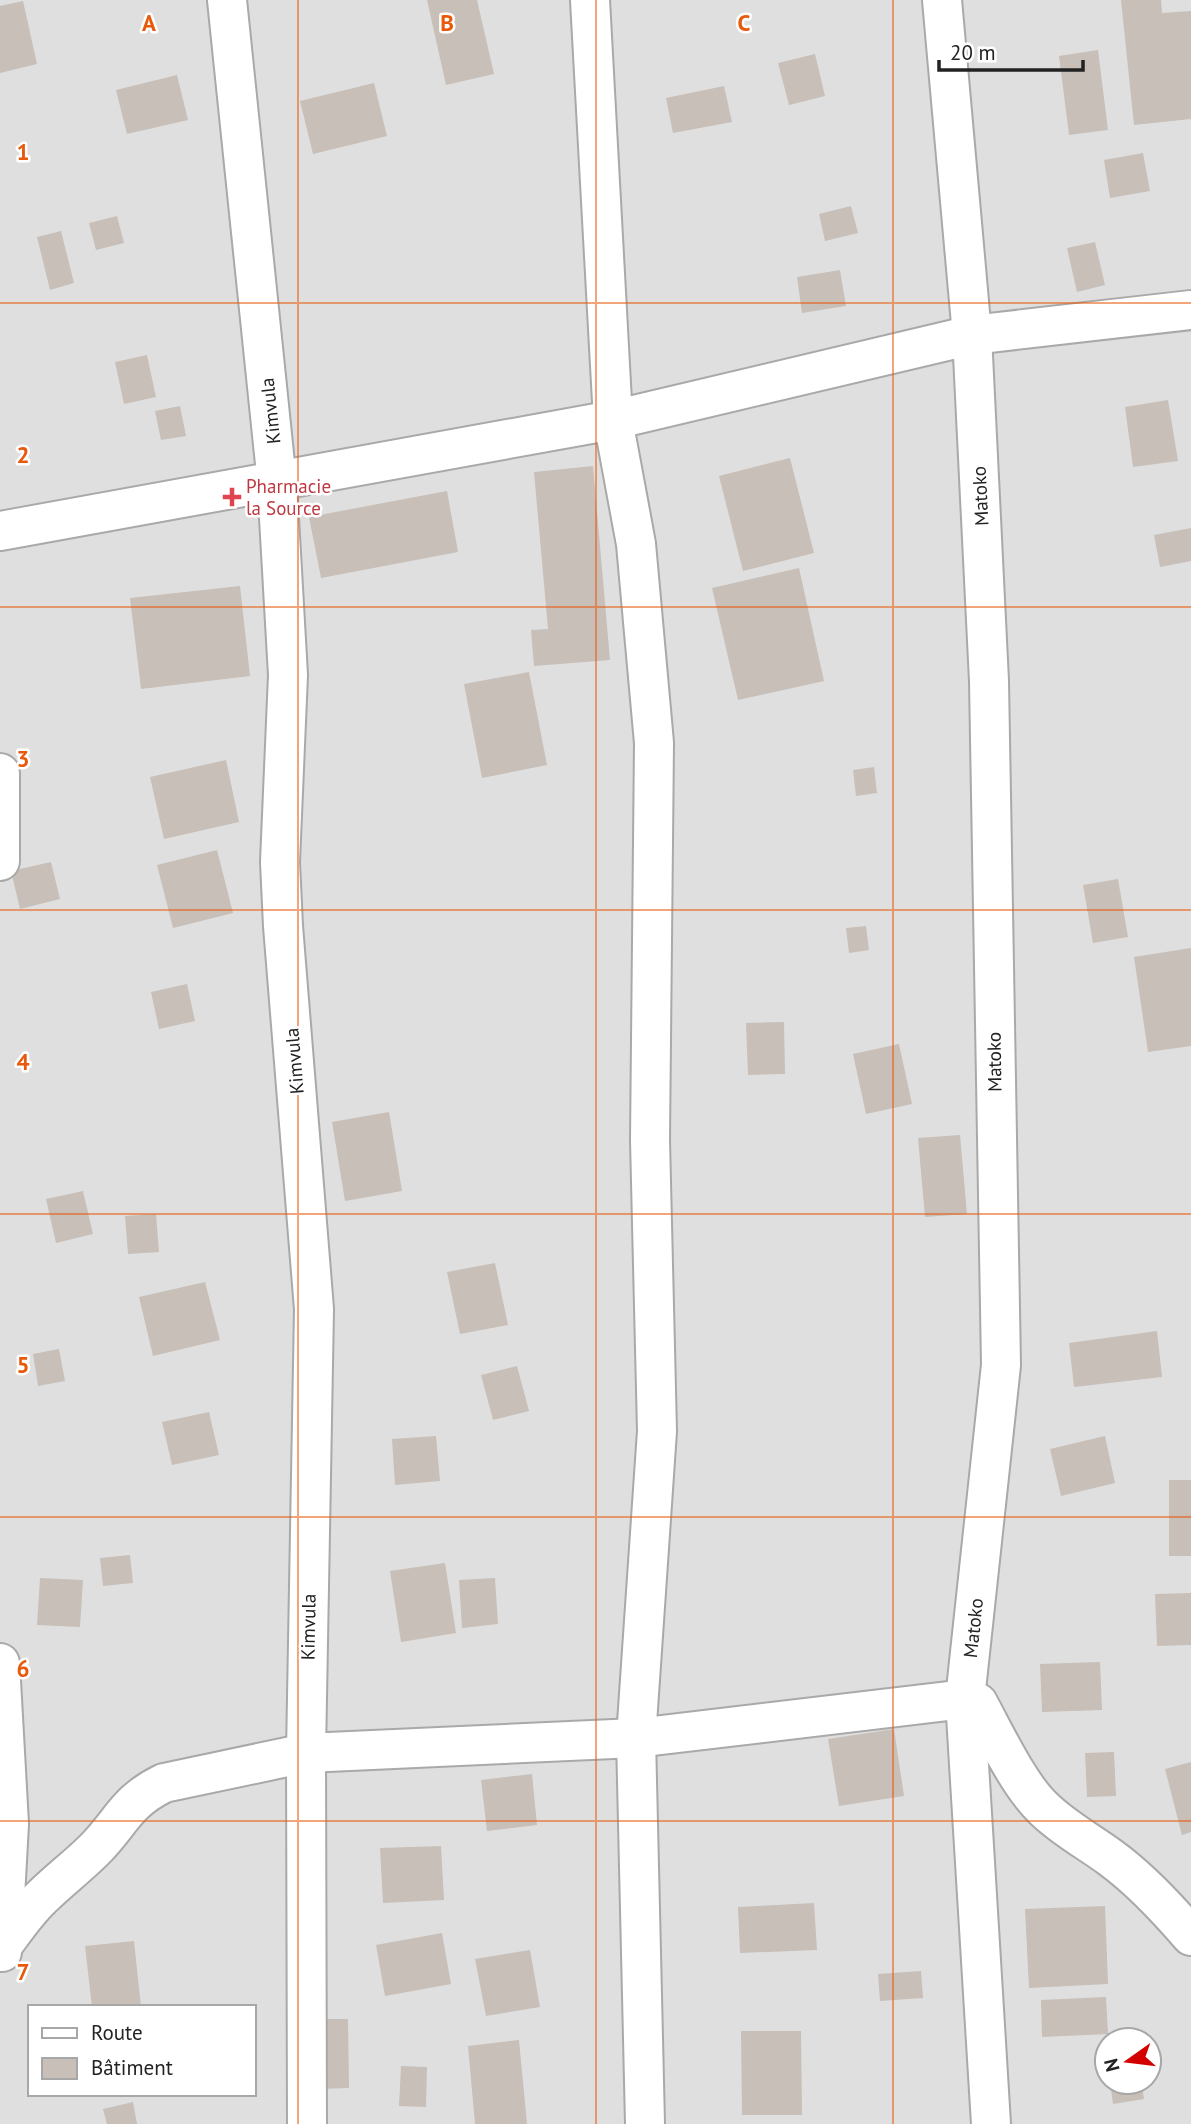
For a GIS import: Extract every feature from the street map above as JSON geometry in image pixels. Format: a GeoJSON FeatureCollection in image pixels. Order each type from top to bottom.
{"type":"FeatureCollection","features":[{"type":"Feature","properties":{"kind":"street","name":"Kimvula"},"geometry":{"type":"LineString","coordinates":[[227,0],[277,482],[288,675],[281,887],[314,1308],[306,1753],[307,2124]]}},
{"type":"Feature","properties":{"kind":"street"},"geometry":{"type":"LineString","coordinates":[[590,0],[613,420],[636,544],[654,743],[650,1140],[657,1431],[636,1738],[645,2124]]}},
{"type":"Feature","properties":{"kind":"street","name":"Matoko"},"geometry":{"type":"LineString","coordinates":[[942,0],[972,335],[989,681],[1001,1365],[965,1699],[991,2124]]}},
{"type":"Feature","properties":{"kind":"street"},"geometry":{"type":"LineString","coordinates":[[0,531],[613,420],[972,335],[1191,310]]}},
{"type":"Feature","properties":{"kind":"street"},"geometry":{"type":"LineString","coordinates":[[0,773],[0,861]]}},
{"type":"Feature","properties":{"kind":"street"},"geometry":{"type":"LineString","coordinates":[[0,1663],[9,1824],[1,1955]]}},
{"type":"Feature","properties":{"kind":"street"},"geometry":{"type":"LineString","coordinates":[[1,1955],[40,1899],[102,1842],[130,1805],[146,1792],[164,1783],[306,1753],[636,1738],[965,1699],[978,1703],[1010,1762],[1041,1806],[1074,1834],[1111,1857],[1140,1882],[1191,1936]]}},
{"type":"Feature","properties":{"kind":"shaded area"},"geometry":{"type":"Polygon","coordinates":[[[0,0],[1191,0],[1191,2124],[0,2124],[0,0]]]}},
{"type":"Feature","properties":{"kind":"building"},"geometry":{"type":"Polygon","coordinates":[[[427,0],[477,0],[494,74],[446,85],[427,0]]]}},
{"type":"Feature","properties":{"kind":"building"},"geometry":{"type":"Polygon","coordinates":[[[1121,0],[1161,0],[1162,13],[1191,11],[1191,119],[1134,125],[1121,0]]]}},
{"type":"Feature","properties":{"kind":"building"},"geometry":{"type":"Polygon","coordinates":[[[23,1],[37,64],[0,73],[0,6],[23,1]]]}},
{"type":"Feature","properties":{"kind":"building"},"geometry":{"type":"Polygon","coordinates":[[[1098,50],[1108,130],[1069,135],[1059,56],[1098,50]]]}},
{"type":"Feature","properties":{"kind":"building"},"geometry":{"type":"Polygon","coordinates":[[[815,54],[825,96],[789,105],[778,63],[815,54]]]}},
{"type":"Feature","properties":{"kind":"building"},"geometry":{"type":"Polygon","coordinates":[[[177,75],[188,120],[127,134],[116,90],[177,75]]]}},
{"type":"Feature","properties":{"kind":"building"},"geometry":{"type":"Polygon","coordinates":[[[374,83],[387,136],[313,154],[300,101],[374,83]]]}},
{"type":"Feature","properties":{"kind":"building"},"geometry":{"type":"Polygon","coordinates":[[[724,86],[732,122],[673,133],[666,98],[724,86]]]}},
{"type":"Feature","properties":{"kind":"building"},"geometry":{"type":"Polygon","coordinates":[[[1143,153],[1150,191],[1110,198],[1104,160],[1143,153]]]}},
{"type":"Feature","properties":{"kind":"building"},"geometry":{"type":"Polygon","coordinates":[[[851,206],[858,233],[825,241],[819,214],[851,206]]]}},
{"type":"Feature","properties":{"kind":"building"},"geometry":{"type":"Polygon","coordinates":[[[117,216],[124,243],[96,250],[89,223],[117,216]]]}},
{"type":"Feature","properties":{"kind":"building"},"geometry":{"type":"Polygon","coordinates":[[[61,231],[74,283],[50,290],[37,237],[61,231]]]}},
{"type":"Feature","properties":{"kind":"building"},"geometry":{"type":"Polygon","coordinates":[[[1095,242],[1105,285],[1077,292],[1067,248],[1095,242]]]}},
{"type":"Feature","properties":{"kind":"building"},"geometry":{"type":"Polygon","coordinates":[[[840,270],[846,306],[802,313],[797,277],[840,270]]]}},
{"type":"Feature","properties":{"kind":"building"},"geometry":{"type":"Polygon","coordinates":[[[147,355],[156,397],[124,404],[115,362],[147,355]]]}},
{"type":"Feature","properties":{"kind":"building"},"geometry":{"type":"Polygon","coordinates":[[[1168,400],[1178,461],[1133,467],[1125,407],[1168,400]]]}},
{"type":"Feature","properties":{"kind":"building"},"geometry":{"type":"Polygon","coordinates":[[[180,406],[186,436],[161,440],[155,411],[180,406]]]}},
{"type":"Feature","properties":{"kind":"building"},"geometry":{"type":"Polygon","coordinates":[[[790,458],[814,553],[743,571],[719,476],[790,458]]]}},
{"type":"Feature","properties":{"kind":"building"},"geometry":{"type":"Polygon","coordinates":[[[593,466],[610,660],[534,666],[531,630],[548,629],[534,472],[593,466]]]}},
{"type":"Feature","properties":{"kind":"building"},"geometry":{"type":"Polygon","coordinates":[[[447,491],[458,552],[321,578],[309,517],[447,491]]]}},
{"type":"Feature","properties":{"kind":"building"},"geometry":{"type":"Polygon","coordinates":[[[1191,528],[1191,561],[1160,567],[1154,535],[1191,528]]]}},
{"type":"Feature","properties":{"kind":"building"},"geometry":{"type":"Polygon","coordinates":[[[799,568],[824,681],[738,700],[712,588],[799,568]]]}},
{"type":"Feature","properties":{"kind":"building"},"geometry":{"type":"Polygon","coordinates":[[[240,586],[250,676],[141,689],[130,598],[240,586]]]}},
{"type":"Feature","properties":{"kind":"building"},"geometry":{"type":"Polygon","coordinates":[[[529,672],[547,765],[482,778],[464,684],[529,672]]]}},
{"type":"Feature","properties":{"kind":"building"},"geometry":{"type":"Polygon","coordinates":[[[226,760],[239,822],[164,839],[150,777],[226,760]]]}},
{"type":"Feature","properties":{"kind":"building"},"geometry":{"type":"Polygon","coordinates":[[[874,767],[877,793],[856,796],[853,770],[874,767]]]}},
{"type":"Feature","properties":{"kind":"building"},"geometry":{"type":"Polygon","coordinates":[[[217,850],[233,913],[173,928],[157,865],[217,850]]]}},
{"type":"Feature","properties":{"kind":"building"},"geometry":{"type":"Polygon","coordinates":[[[51,862],[60,899],[20,909],[11,871],[51,862]]]}},
{"type":"Feature","properties":{"kind":"building"},"geometry":{"type":"Polygon","coordinates":[[[1118,879],[1128,937],[1093,943],[1083,885],[1118,879]]]}},
{"type":"Feature","properties":{"kind":"building"},"geometry":{"type":"Polygon","coordinates":[[[866,926],[869,950],[849,953],[846,928],[866,926]]]}},
{"type":"Feature","properties":{"kind":"building"},"geometry":{"type":"Polygon","coordinates":[[[1191,948],[1191,1046],[1148,1052],[1134,957],[1191,948]]]}},
{"type":"Feature","properties":{"kind":"building"},"geometry":{"type":"Polygon","coordinates":[[[187,984],[195,1021],[159,1029],[151,992],[187,984]]]}},
{"type":"Feature","properties":{"kind":"building"},"geometry":{"type":"Polygon","coordinates":[[[784,1022],[785,1074],[748,1075],[746,1023],[784,1022]]]}},
{"type":"Feature","properties":{"kind":"building"},"geometry":{"type":"Polygon","coordinates":[[[899,1044],[912,1104],[866,1114],[853,1054],[899,1044]]]}},
{"type":"Feature","properties":{"kind":"building"},"geometry":{"type":"Polygon","coordinates":[[[389,1112],[402,1191],[345,1201],[332,1122],[389,1112]]]}},
{"type":"Feature","properties":{"kind":"building"},"geometry":{"type":"Polygon","coordinates":[[[960,1135],[967,1214],[925,1217],[918,1138],[960,1135]]]}},
{"type":"Feature","properties":{"kind":"building"},"geometry":{"type":"Polygon","coordinates":[[[83,1191],[93,1234],[56,1243],[46,1199],[83,1191]]]}},
{"type":"Feature","properties":{"kind":"building"},"geometry":{"type":"Polygon","coordinates":[[[156,1214],[159,1252],[128,1254],[125,1216],[156,1214]]]}},
{"type":"Feature","properties":{"kind":"building"},"geometry":{"type":"Polygon","coordinates":[[[495,1263],[508,1325],[460,1334],[447,1272],[495,1263]]]}},
{"type":"Feature","properties":{"kind":"building"},"geometry":{"type":"Polygon","coordinates":[[[205,1282],[220,1340],[153,1356],[139,1297],[205,1282]]]}},
{"type":"Feature","properties":{"kind":"building"},"geometry":{"type":"Polygon","coordinates":[[[1157,1331],[1162,1377],[1074,1387],[1069,1343],[1157,1331]]]}},
{"type":"Feature","properties":{"kind":"building"},"geometry":{"type":"Polygon","coordinates":[[[59,1349],[65,1381],[38,1386],[33,1354],[59,1349]]]}},
{"type":"Feature","properties":{"kind":"building"},"geometry":{"type":"Polygon","coordinates":[[[517,1366],[529,1411],[493,1420],[481,1375],[517,1366]]]}},
{"type":"Feature","properties":{"kind":"building"},"geometry":{"type":"Polygon","coordinates":[[[209,1412],[219,1455],[172,1465],[162,1422],[209,1412]]]}},
{"type":"Feature","properties":{"kind":"building"},"geometry":{"type":"Polygon","coordinates":[[[436,1436],[440,1481],[395,1485],[392,1439],[436,1436]]]}},
{"type":"Feature","properties":{"kind":"building"},"geometry":{"type":"Polygon","coordinates":[[[1105,1436],[1115,1483],[1061,1496],[1050,1449],[1105,1436]]]}},
{"type":"Feature","properties":{"kind":"building"},"geometry":{"type":"Polygon","coordinates":[[[1169,1480],[1191,1480],[1191,1556],[1169,1556],[1169,1480]]]}},
{"type":"Feature","properties":{"kind":"building"},"geometry":{"type":"Polygon","coordinates":[[[130,1555],[133,1583],[103,1586],[100,1558],[130,1555]]]}},
{"type":"Feature","properties":{"kind":"building"},"geometry":{"type":"Polygon","coordinates":[[[445,1563],[456,1633],[401,1642],[390,1571],[445,1563]]]}},
{"type":"Feature","properties":{"kind":"building"},"geometry":{"type":"Polygon","coordinates":[[[40,1578],[83,1580],[80,1627],[37,1625],[40,1578]]]}},
{"type":"Feature","properties":{"kind":"building"},"geometry":{"type":"Polygon","coordinates":[[[495,1578],[498,1624],[462,1628],[459,1580],[495,1578]]]}},
{"type":"Feature","properties":{"kind":"building"},"geometry":{"type":"Polygon","coordinates":[[[1191,1593],[1191,1645],[1157,1646],[1155,1594],[1191,1593]]]}},
{"type":"Feature","properties":{"kind":"building"},"geometry":{"type":"Polygon","coordinates":[[[1100,1662],[1102,1710],[1042,1712],[1040,1664],[1100,1662]]]}},
{"type":"Feature","properties":{"kind":"building"},"geometry":{"type":"Polygon","coordinates":[[[894,1729],[904,1796],[839,1806],[828,1739],[894,1729]]]}},
{"type":"Feature","properties":{"kind":"building"},"geometry":{"type":"Polygon","coordinates":[[[1114,1752],[1116,1796],[1087,1797],[1085,1753],[1114,1752]]]}},
{"type":"Feature","properties":{"kind":"building"},"geometry":{"type":"Polygon","coordinates":[[[1191,1762],[1191,1832],[1182,1835],[1165,1769],[1191,1762]]]}},
{"type":"Feature","properties":{"kind":"building"},"geometry":{"type":"Polygon","coordinates":[[[532,1774],[537,1825],[487,1831],[481,1780],[532,1774]]]}},
{"type":"Feature","properties":{"kind":"building"},"geometry":{"type":"Polygon","coordinates":[[[441,1846],[444,1900],[383,1903],[380,1848],[441,1846]]]}},
{"type":"Feature","properties":{"kind":"building"},"geometry":{"type":"Polygon","coordinates":[[[814,1903],[817,1950],[740,1953],[738,1907],[814,1903]]]}},
{"type":"Feature","properties":{"kind":"building"},"geometry":{"type":"Polygon","coordinates":[[[1105,1906],[1108,1984],[1029,1988],[1025,1909],[1105,1906]]]}},
{"type":"Feature","properties":{"kind":"building"},"geometry":{"type":"Polygon","coordinates":[[[442,1933],[451,1984],[385,1996],[376,1945],[442,1933]]]}},
{"type":"Feature","properties":{"kind":"building"},"geometry":{"type":"Polygon","coordinates":[[[134,1941],[141,2005],[92,2005],[85,1946],[134,1941]]]}},
{"type":"Feature","properties":{"kind":"building"},"geometry":{"type":"Polygon","coordinates":[[[530,1950],[540,2007],[486,2016],[475,1959],[530,1950]]]}},
{"type":"Feature","properties":{"kind":"building"},"geometry":{"type":"Polygon","coordinates":[[[921,1971],[923,1998],[880,2001],[878,1974],[921,1971]]]}},
{"type":"Feature","properties":{"kind":"building"},"geometry":{"type":"Polygon","coordinates":[[[1106,1997],[1108,2026],[1093,2026],[1093,2035],[1042,2037],[1041,2000],[1106,1997]]]}},
{"type":"Feature","properties":{"kind":"building"},"geometry":{"type":"Polygon","coordinates":[[[318,2019],[348,2019],[349,2088],[319,2089],[318,2019]]]}},
{"type":"Feature","properties":{"kind":"building"},"geometry":{"type":"Polygon","coordinates":[[[741,2031],[801,2031],[802,2115],[742,2115],[741,2031]]]}},
{"type":"Feature","properties":{"kind":"building"},"geometry":{"type":"Polygon","coordinates":[[[519,2040],[527,2124],[475,2124],[468,2046],[519,2040]]]}},
{"type":"Feature","properties":{"kind":"building"},"geometry":{"type":"Polygon","coordinates":[[[401,2066],[427,2067],[426,2107],[399,2106],[401,2066]]]}},
{"type":"Feature","properties":{"kind":"building"},"geometry":{"type":"Polygon","coordinates":[[[1112,2096],[1143,2096],[1144,2099],[1113,2104],[1112,2096]]]}},
{"type":"Feature","properties":{"kind":"building"},"geometry":{"type":"Polygon","coordinates":[[[133,2102],[137,2124],[107,2124],[103,2109],[133,2102]]]}},
{"type":"Feature","properties":{"kind":"place","name":"Pharmacie la Source"},"geometry":{"type":"Point","coordinates":[232,497]}}]}
